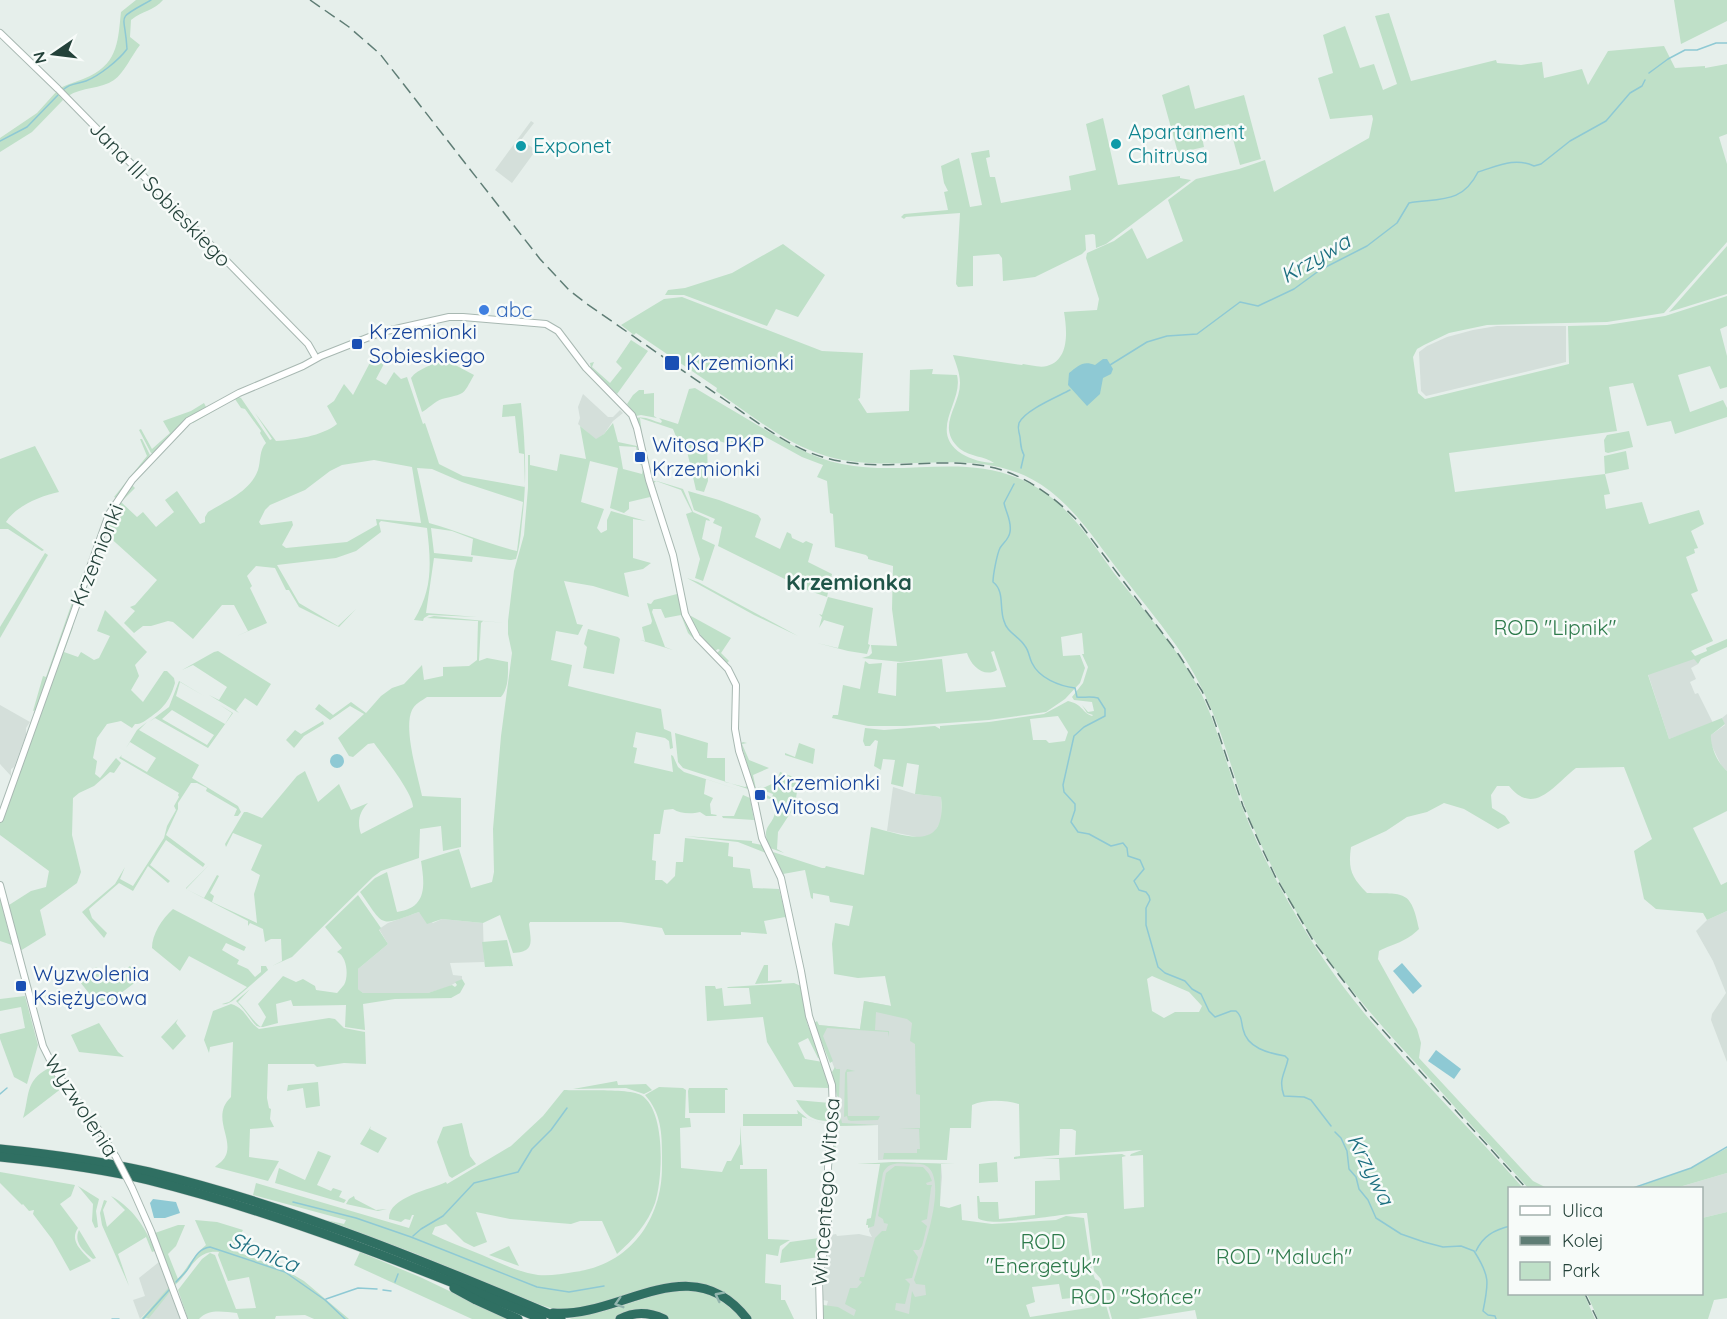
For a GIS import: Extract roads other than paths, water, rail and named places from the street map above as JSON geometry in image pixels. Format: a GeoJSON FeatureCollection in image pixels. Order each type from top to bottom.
{"type":"FeatureCollection","features":[{"type":"Feature","properties":{"kind":"highway"},"geometry":{"type":"LineString","coordinates":[[0,1149],[148,1172],[284,1211],[372,1242],[542,1315],[580,1314],[660,1290],[681,1287],[695,1288],[720,1296],[747,1319]]}},
{"type":"Feature","properties":{"kind":"highway"},"geometry":{"type":"LineString","coordinates":[[0,1157],[147,1179],[306,1227],[542,1315],[561,1319]]}},
{"type":"Feature","properties":{"kind":"highway"},"geometry":{"type":"LineString","coordinates":[[432,1274],[476,1300],[518,1319]]}},
{"type":"Feature","properties":{"kind":"highway"},"geometry":{"type":"LineString","coordinates":[[620,1319],[643,1312],[664,1319]]}},
{"type":"Feature","properties":{"kind":"street","name":"Jana III Sobieskiego"},"geometry":{"type":"LineString","coordinates":[[0,33],[68,99],[308,345],[316,358]]}},
{"type":"Feature","properties":{"kind":"street","name":"Wincentego Witosa"},"geometry":{"type":"LineString","coordinates":[[392,330],[456,317],[551,326],[562,335],[590,372],[624,405],[634,421],[647,474],[673,555],[685,614],[697,637],[728,669],[735,685],[735,729],[739,751],[752,790],[759,829],[781,878],[810,1022],[832,1085],[828,1222],[819,1278],[820,1319]]}},
{"type":"Feature","properties":{"kind":"street","name":"Krzemionki"},"geometry":{"type":"LineString","coordinates":[[0,819],[103,529],[118,499],[145,464],[188,421],[239,393],[363,338],[392,330]]}},
{"type":"Feature","properties":{"kind":"street","name":"Wyzwolenia"},"geometry":{"type":"LineString","coordinates":[[0,885],[43,1046],[56,1072],[101,1132],[116,1157],[151,1231],[184,1319]]}},
{"type":"Feature","properties":{"kind":"water"},"geometry":{"type":"Polygon","coordinates":[[[1107,359],[1113,369],[1111,374],[1103,378],[1100,394],[1087,406],[1068,385],[1069,373],[1081,364],[1095,365],[1107,359]]]}},
{"type":"Feature","properties":{"kind":"water"},"geometry":{"type":"Polygon","coordinates":[[[337,754],[342,756],[344,761],[342,766],[337,768],[332,766],[330,761],[332,756],[337,754]]]}},
{"type":"Feature","properties":{"kind":"water"},"geometry":{"type":"Polygon","coordinates":[[[1402,963],[1422,986],[1413,994],[1393,971],[1402,963]]]}},
{"type":"Feature","properties":{"kind":"water"},"geometry":{"type":"Polygon","coordinates":[[[1436,1050],[1461,1069],[1454,1079],[1428,1061],[1436,1050]]]}},
{"type":"Feature","properties":{"kind":"water"},"geometry":{"type":"Polygon","coordinates":[[[153,1199],[176,1202],[180,1213],[165,1218],[154,1218],[150,1203],[153,1199]]]}},
{"type":"Feature","properties":{"kind":"waterway"},"geometry":{"type":"LineString","coordinates":[[64,89],[91,79],[119,58],[127,49],[124,18],[131,11],[151,0]]}},
{"type":"Feature","properties":{"kind":"waterway","name":"Krzywa"},"geometry":{"type":"LineString","coordinates":[[1649,73],[1685,50],[1697,50],[1716,43],[1727,43]]}},
{"type":"Feature","properties":{"kind":"waterway","name":"Krzywa"},"geometry":{"type":"LineString","coordinates":[[1110,365],[1147,342],[1167,336],[1197,334],[1240,302],[1258,306],[1294,289],[1320,270],[1367,246],[1397,223],[1409,203],[1457,195],[1465,190],[1478,172],[1499,165],[1513,162],[1534,166],[1541,164],[1570,141],[1606,121],[1630,93],[1642,86],[1645,80]]}},
{"type":"Feature","properties":{"kind":"waterway"},"geometry":{"type":"LineString","coordinates":[[0,141],[27,127],[58,95]]}},
{"type":"Feature","properties":{"kind":"waterway","name":"Krzywa"},"geometry":{"type":"LineString","coordinates":[[1021,468],[1024,455],[1018,428],[1022,418],[1070,390]]}},
{"type":"Feature","properties":{"kind":"waterway","name":"Krzywa"},"geometry":{"type":"LineString","coordinates":[[1014,484],[1004,503],[1010,521],[1010,532],[1000,548],[993,579],[999,590],[1006,625],[1025,646],[1039,673],[1056,683],[1075,688],[1077,697],[1098,698],[1105,709],[1105,716],[1084,727],[1074,736],[1063,785],[1064,792],[1075,804],[1071,822],[1078,832],[1089,834],[1111,846],[1123,843],[1127,848],[1128,856],[1140,860],[1144,869],[1134,881],[1139,890],[1146,892],[1149,896],[1146,925],[1158,967],[1165,973],[1185,981],[1201,994],[1209,1011],[1215,1017],[1236,1011],[1245,1035],[1254,1045],[1265,1051],[1285,1056],[1288,1059],[1282,1081],[1284,1096],[1304,1097],[1311,1100],[1331,1126]]}},
{"type":"Feature","properties":{"kind":"waterway"},"geometry":{"type":"LineString","coordinates":[[0,1094],[7,1088]]}},
{"type":"Feature","properties":{"kind":"waterway"},"geometry":{"type":"LineString","coordinates":[[413,1236],[443,1216],[474,1183],[518,1172],[532,1149],[551,1130],[567,1108]]}},
{"type":"Feature","properties":{"kind":"waterway","name":"Krzywa"},"geometry":{"type":"LineString","coordinates":[[1335,1132],[1341,1138],[1347,1151],[1349,1169],[1356,1177],[1359,1189],[1368,1200],[1376,1218],[1401,1234],[1424,1242],[1443,1247],[1461,1246],[1474,1251],[1487,1280],[1483,1311],[1495,1316],[1496,1319]]}},
{"type":"Feature","properties":{"kind":"waterway"},"geometry":{"type":"LineString","coordinates":[[1636,1187],[1691,1168],[1727,1147]]}},
{"type":"Feature","properties":{"kind":"waterway"},"geometry":{"type":"LineString","coordinates":[[293,1202],[356,1218],[411,1237],[537,1287],[569,1292],[604,1286]]}},
{"type":"Feature","properties":{"kind":"waterway"},"geometry":{"type":"LineString","coordinates":[[1476,1251],[1490,1234],[1508,1227]]}},
{"type":"Feature","properties":{"kind":"waterway","name":"Słonica"},"geometry":{"type":"LineString","coordinates":[[176,1282],[197,1254],[210,1247],[285,1272],[325,1300],[345,1319]]}},
{"type":"Feature","properties":{"kind":"waterway"},"geometry":{"type":"LineString","coordinates":[[395,1282],[398,1274]]}},
{"type":"Feature","properties":{"kind":"waterway"},"geometry":{"type":"LineString","coordinates":[[326,1299],[358,1288],[377,1289]]}},
{"type":"Feature","properties":{"kind":"waterway","name":"Słonica"},"geometry":{"type":"LineString","coordinates":[[143,1319],[169,1290]]}},
{"type":"Feature","properties":{"kind":"waterway"},"geometry":{"type":"LineString","coordinates":[[383,1290],[391,1291]]}},
{"type":"Feature","properties":{"kind":"waterway","name":"Słonica"},"geometry":{"type":"LineString","coordinates":[[112,1319],[119,1319]]}},
{"type":"Feature","properties":{"kind":"railway"},"geometry":{"type":"LineString","coordinates":[[310,0],[349,27],[380,54],[540,259],[569,290],[754,421],[795,446],[830,459],[878,465],[948,463],[995,468],[1019,477],[1040,489],[1078,521],[1179,655],[1202,691],[1243,806],[1259,842],[1275,876],[1314,942],[1370,1016],[1525,1187]]}},
{"type":"Feature","properties":{"kind":"railway"},"geometry":{"type":"LineString","coordinates":[[1585,1295],[1597,1319]]}},
{"type":"Feature","properties":{"kind":"place","name":"Apartament Chitrusa"},"geometry":{"type":"Point","coordinates":[1116,144]}},
{"type":"Feature","properties":{"kind":"place","name":"Exponet"},"geometry":{"type":"Point","coordinates":[521,146]}},
{"type":"Feature","properties":{"kind":"place","name":"abc"},"geometry":{"type":"Point","coordinates":[484,310]}},
{"type":"Feature","properties":{"kind":"place","name":"Krzemionki Sobieskiego"},"geometry":{"type":"Point","coordinates":[357,344]}},
{"type":"Feature","properties":{"kind":"place","name":"Krzemionki"},"geometry":{"type":"Point","coordinates":[672,363]}},
{"type":"Feature","properties":{"kind":"place","name":"Witosa PKP Krzemionki"},"geometry":{"type":"Point","coordinates":[640,457]}},
{"type":"Feature","properties":{"kind":"place","name":"Krzemionki Witosa"},"geometry":{"type":"Point","coordinates":[760,795]}},
{"type":"Feature","properties":{"kind":"place","name":"Wyzwolenia Księżycowa"},"geometry":{"type":"Point","coordinates":[21,986]}},
{"type":"Feature","properties":{"kind":"district","name":"Krzemionka"},"geometry":{"type":"Point","coordinates":[849,582]}},
{"type":"Feature","properties":{"kind":"park label","name":"ROD \"Lipnik\""},"geometry":{"type":"Point","coordinates":[1555,628]}},
{"type":"Feature","properties":{"kind":"park label","name":"ROD \"Energetyk\""},"geometry":{"type":"Point","coordinates":[1043,1254]}},
{"type":"Feature","properties":{"kind":"park label","name":"ROD \"Maluch\""},"geometry":{"type":"Point","coordinates":[1284,1257]}},
{"type":"Feature","properties":{"kind":"park label","name":"ROD \"Słońce\""},"geometry":{"type":"Point","coordinates":[1136,1297]}}]}
